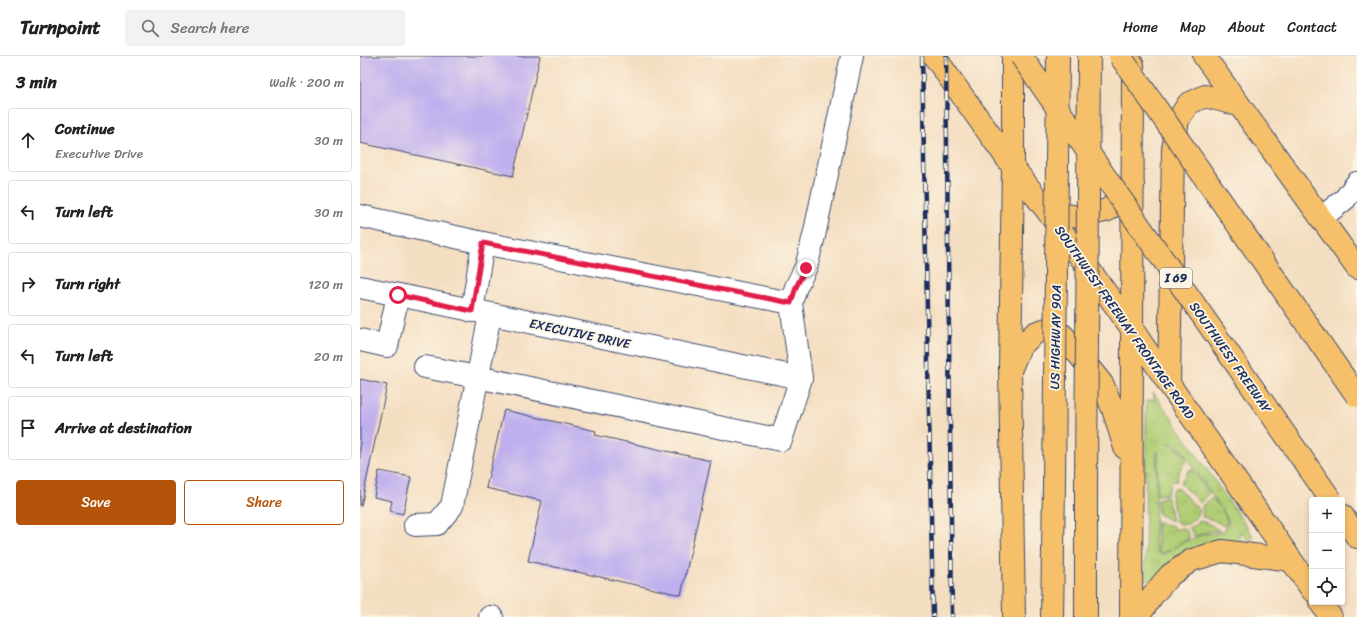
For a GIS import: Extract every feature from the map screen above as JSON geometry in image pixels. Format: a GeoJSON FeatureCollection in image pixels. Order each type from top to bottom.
{"type":"FeatureCollection","features":[{"type":"Feature","properties":{"kind":"main road","name":"SOUTHWEST FREEWAY FRONTAGE ROAD"},"geometry":{"type":"LineString","coordinates":[[934,56],[1013,167],[1048,212],[1132,328],[1169,384],[1309,586]]}},
{"type":"Feature","properties":{"kind":"main road"},"geometry":{"type":"LineString","coordinates":[[1013,56],[1010,369],[1014,617]]}},
{"type":"Feature","properties":{"kind":"main road","name":"SOUTHWEST FREEWAY"},"geometry":{"type":"LineString","coordinates":[[1021,56],[1329,497]]}},
{"type":"Feature","properties":{"kind":"main road","name":"US HIGHWAY 90A"},"geometry":{"type":"LineString","coordinates":[[1052,617],[1058,56]]}},
{"type":"Feature","properties":{"kind":"main road"},"geometry":{"type":"LineString","coordinates":[[1086,617],[1089,56]]}},
{"type":"Feature","properties":{"kind":"main road"},"geometry":{"type":"LineString","coordinates":[[1120,56],[1357,396]]}},
{"type":"Feature","properties":{"kind":"main road"},"geometry":{"type":"LineString","coordinates":[[1131,617],[1133,56]]}},
{"type":"Feature","properties":{"kind":"main road"},"geometry":{"type":"LineString","coordinates":[[1204,56],[1357,268]]}},
{"type":"Feature","properties":{"kind":"main road"},"geometry":{"type":"LineString","coordinates":[[1169,384],[1173,149],[1178,120],[1188,104],[1205,96],[1239,105]]}},
{"type":"Feature","properties":{"kind":"main road"},"geometry":{"type":"LineString","coordinates":[[1048,212],[1080,217],[1108,210],[1133,186]]}},
{"type":"Feature","properties":{"kind":"main road"},"geometry":{"type":"LineString","coordinates":[[1010,369],[1020,347],[1035,334],[1047,329],[1064,335],[1103,385],[1113,408],[1131,470]]}},
{"type":"Feature","properties":{"kind":"main road"},"geometry":{"type":"LineString","coordinates":[[1345,519],[1357,537]]}},
{"type":"Feature","properties":{"kind":"main road"},"geometry":{"type":"LineString","coordinates":[[1138,617],[1152,596],[1170,575],[1192,560],[1222,551],[1291,560]]}},
{"type":"Feature","properties":{"kind":"main road"},"geometry":{"type":"LineString","coordinates":[[1322,605],[1331,617]]}},
{"type":"Feature","properties":{"kind":"street"},"geometry":{"type":"LineString","coordinates":[[425,367],[781,440],[801,378],[791,303],[796,287],[806,268],[814,236],[852,56]]}},
{"type":"Feature","properties":{"kind":"street"},"geometry":{"type":"LineString","coordinates":[[1321,218],[1345,199],[1357,183]]}},
{"type":"Feature","properties":{"kind":"street"},"geometry":{"type":"LineString","coordinates":[[360,216],[483,243],[791,303]]}},
{"type":"Feature","properties":{"kind":"street"},"geometry":{"type":"LineString","coordinates":[[415,525],[437,524],[452,506],[477,377],[483,243]]}},
{"type":"Feature","properties":{"kind":"street","name":"EXECUTIVE DRIVE"},"geometry":{"type":"LineString","coordinates":[[360,287],[801,378]]}},
{"type":"Feature","properties":{"kind":"street"},"geometry":{"type":"LineString","coordinates":[[360,340],[387,346],[398,295]]}},
{"type":"Feature","properties":{"kind":"green space"},"geometry":{"type":"Polygon","coordinates":[[[1153,392],[1253,536],[1249,543],[1242,532],[1238,535],[1244,543],[1230,542],[1153,581],[1145,579],[1146,401],[1154,400],[1153,392]],[[1167,443],[1179,449],[1187,461],[1180,470],[1177,481],[1173,481],[1171,483],[1167,494],[1157,495],[1158,451],[1157,452],[1155,539],[1158,552],[1157,521],[1161,524],[1172,525],[1175,530],[1182,528],[1187,531],[1189,538],[1173,548],[1201,535],[1221,532],[1225,530],[1228,524],[1227,518],[1221,508],[1227,520],[1225,527],[1214,520],[1202,517],[1202,506],[1212,498],[1220,507],[1181,449],[1174,444],[1167,443]],[[1171,549],[1163,553],[1158,552],[1162,555],[1171,549]]]}},
{"type":"Feature","properties":{"kind":"green space"},"geometry":{"type":"Polygon","coordinates":[[[1190,469],[1192,469],[1209,493],[1200,503],[1180,483],[1190,469]]]}},
{"type":"Feature","properties":{"kind":"green space"},"geometry":{"type":"Polygon","coordinates":[[[1175,488],[1178,488],[1199,510],[1196,517],[1187,524],[1183,525],[1176,522],[1171,494],[1175,488]]]}},
{"type":"Feature","properties":{"kind":"green space"},"geometry":{"type":"Polygon","coordinates":[[[1167,496],[1172,521],[1158,514],[1158,499],[1167,496]]]}},
{"type":"Feature","properties":{"kind":"green space"},"geometry":{"type":"Polygon","coordinates":[[[1199,521],[1208,523],[1220,531],[1211,531],[1194,536],[1192,531],[1188,528],[1198,524],[1199,521]]]}},
{"type":"Feature","properties":{"kind":"building"},"geometry":{"type":"Polygon","coordinates":[[[360,56],[540,56],[513,176],[360,143],[360,56]]]}},
{"type":"Feature","properties":{"kind":"building"},"geometry":{"type":"Polygon","coordinates":[[[360,379],[387,385],[361,506],[360,506],[360,379]]]}},
{"type":"Feature","properties":{"kind":"building"},"geometry":{"type":"Polygon","coordinates":[[[504,410],[596,431],[595,435],[711,461],[681,595],[528,561],[542,501],[486,488],[504,410]]]}},
{"type":"Feature","properties":{"kind":"building"},"geometry":{"type":"Polygon","coordinates":[[[379,471],[411,477],[403,514],[390,511],[392,501],[374,497],[379,471]]]}},
{"type":"Feature","properties":{"kind":"railway"},"geometry":{"type":"LineString","coordinates":[[922,56],[933,617]]}},
{"type":"Feature","properties":{"kind":"railway"},"geometry":{"type":"LineString","coordinates":[[946,56],[952,617]]}},
{"type":"Feature","properties":{"kind":"route"},"geometry":{"type":"LineString","coordinates":[[398,295],[472,311],[483,243],[791,303],[796,287],[806,268]]}}]}
